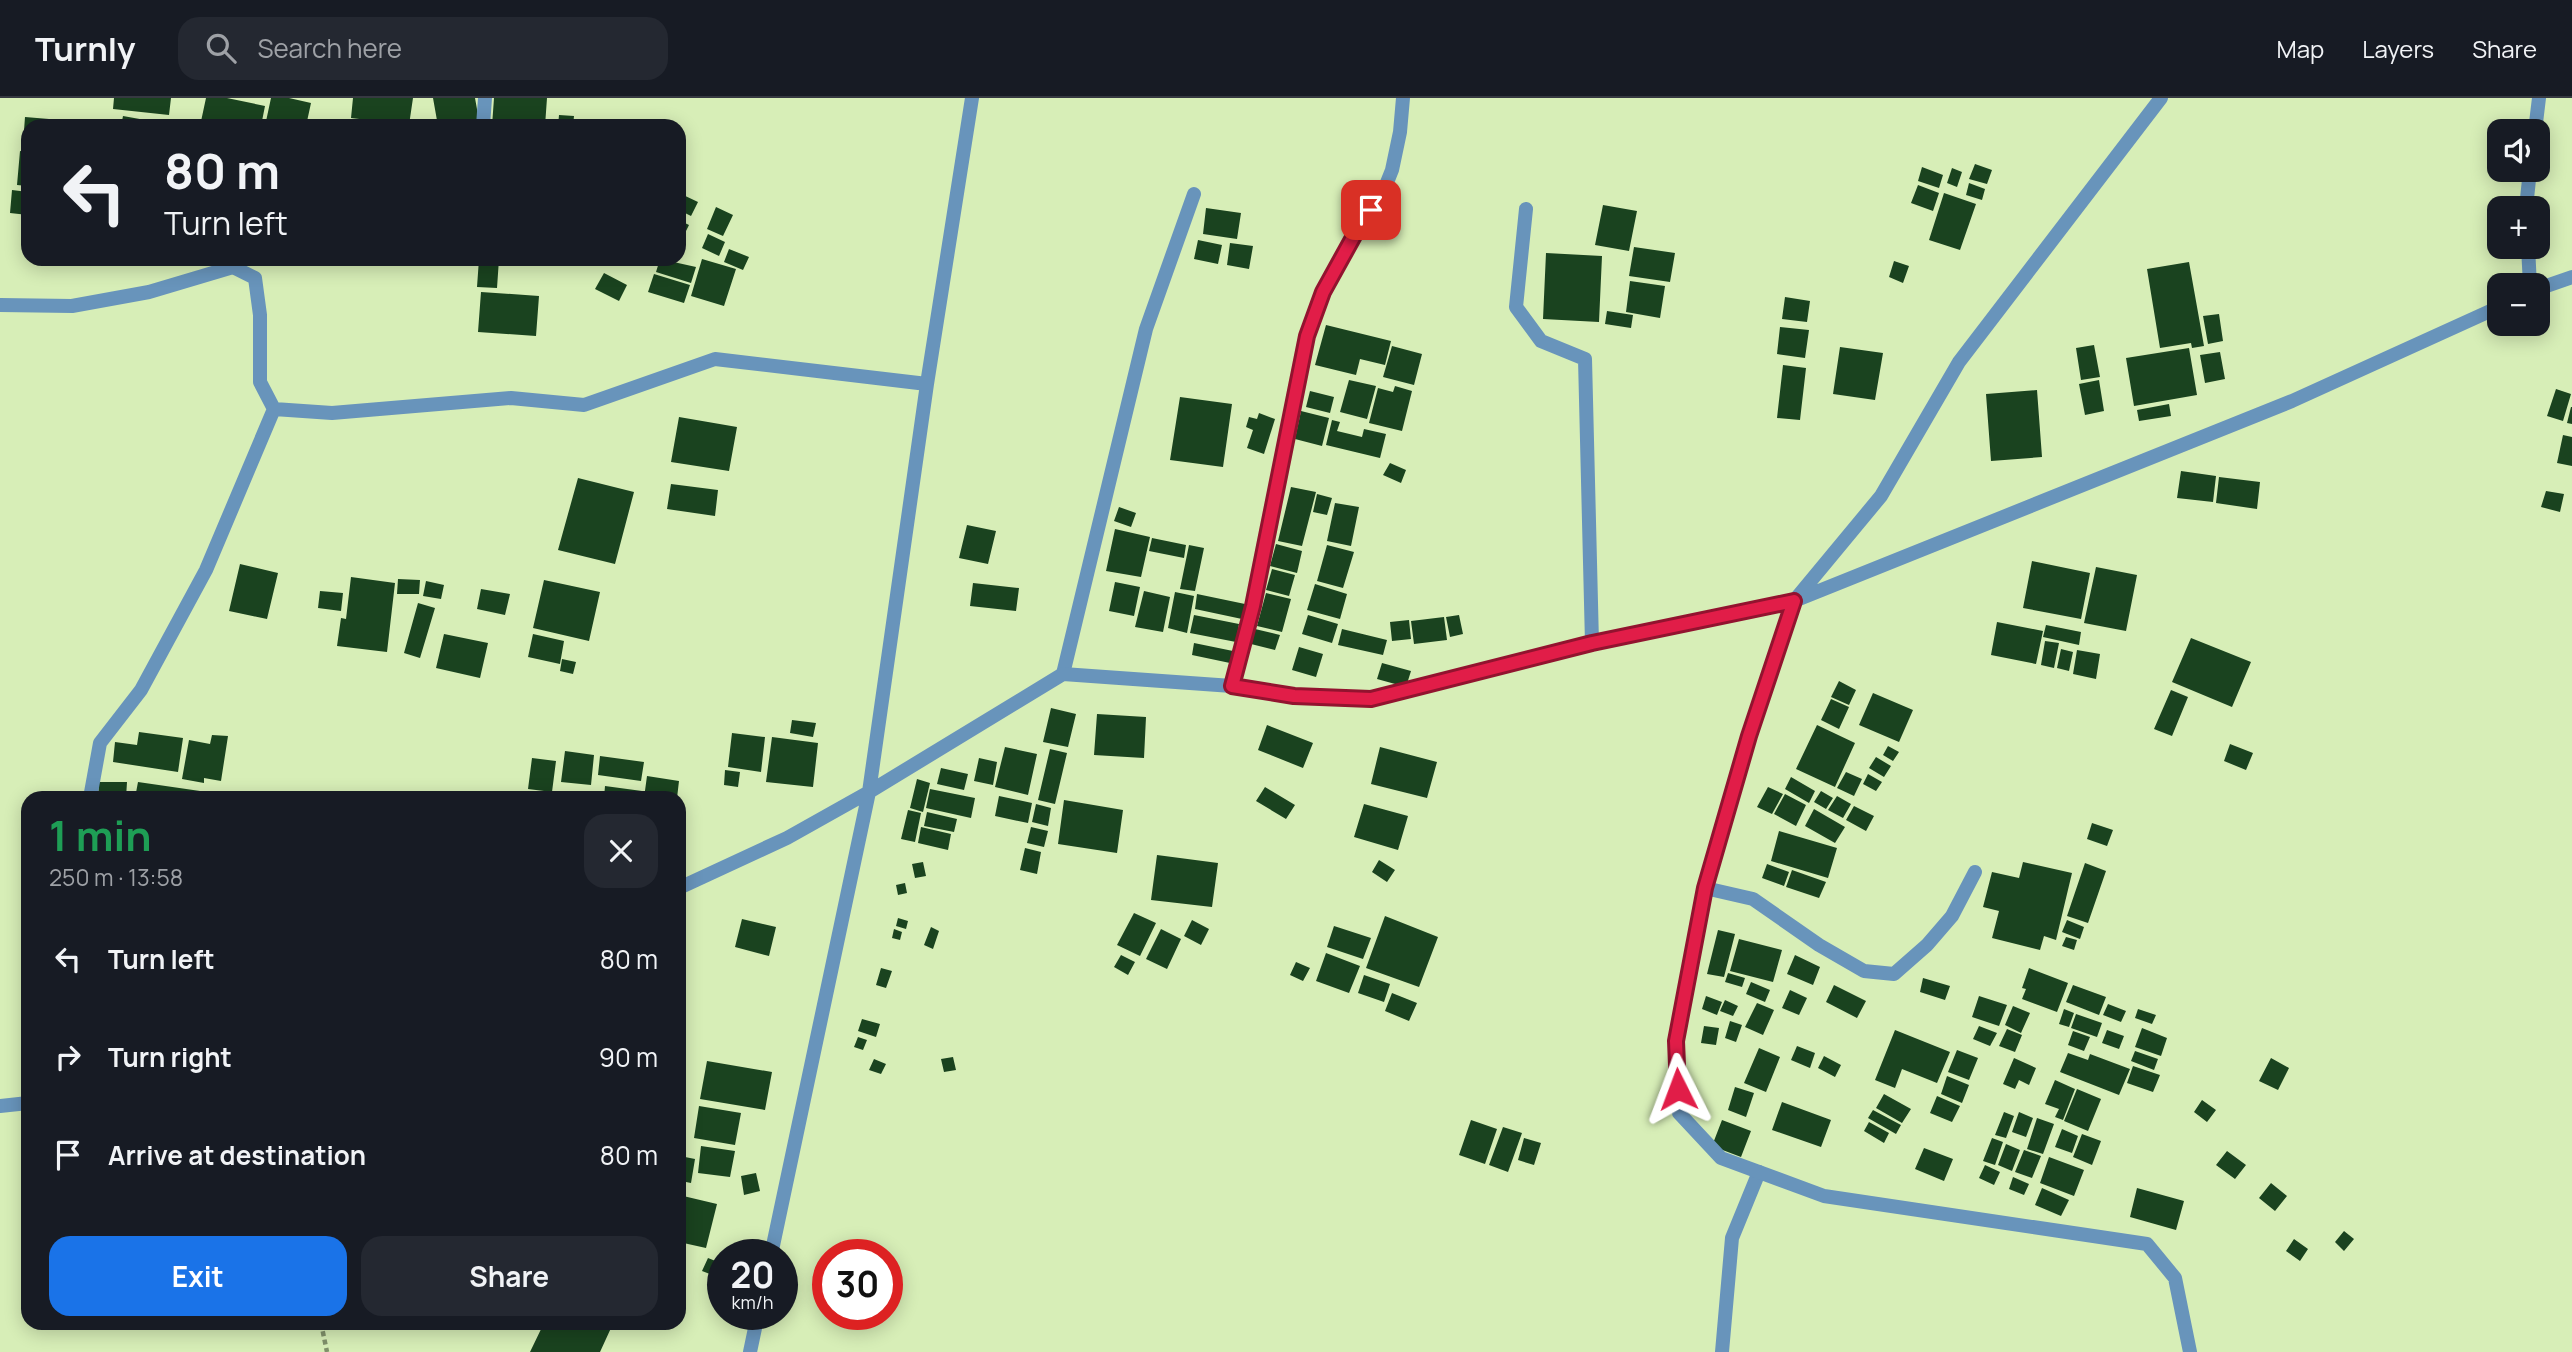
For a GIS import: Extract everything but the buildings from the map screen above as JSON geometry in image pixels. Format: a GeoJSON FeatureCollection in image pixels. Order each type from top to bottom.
{"type":"FeatureCollection","features":[{"type":"Feature","properties":{"kind":"street"},"geometry":{"type":"LineString","coordinates":[[484,119],[485,98]]}},
{"type":"Feature","properties":{"kind":"street"},"geometry":{"type":"LineString","coordinates":[[774,1239],[869,792],[927,384],[972,98]]}},
{"type":"Feature","properties":{"kind":"street"},"geometry":{"type":"LineString","coordinates":[[1232,686],[1253,606],[1307,336],[1323,292],[1360,225],[1382,195],[1392,170],[1400,132],[1403,98]]}},
{"type":"Feature","properties":{"kind":"street"},"geometry":{"type":"LineString","coordinates":[[2161,98],[1959,362],[1881,496],[1794,601],[1749,736],[1705,888],[1676,1041],[1679,1113],[1721,1158],[1824,1196],[2147,1244],[2175,1278],[2190,1352]]}},
{"type":"Feature","properties":{"kind":"street"},"geometry":{"type":"LineString","coordinates":[[2536,119],[2539,98]]}},
{"type":"Feature","properties":{"kind":"street"},"geometry":{"type":"LineString","coordinates":[[1063,674],[1146,329],[1194,194]]}},
{"type":"Feature","properties":{"kind":"street"},"geometry":{"type":"LineString","coordinates":[[1526,209],[1517,307],[1541,341],[1585,359],[1592,643]]}},
{"type":"Feature","properties":{"kind":"street"},"geometry":{"type":"LineString","coordinates":[[0,305],[72,306],[149,292],[233,267],[255,278],[260,315],[260,382],[274,409]]}},
{"type":"Feature","properties":{"kind":"street"},"geometry":{"type":"LineString","coordinates":[[2550,284],[2572,276]]}},
{"type":"Feature","properties":{"kind":"street"},"geometry":{"type":"LineString","coordinates":[[686,885],[788,838],[1063,674],[1232,686],[1294,696],[1371,699],[1592,643],[1794,601],[2292,401],[2487,312]]}},
{"type":"Feature","properties":{"kind":"street"},"geometry":{"type":"LineString","coordinates":[[274,409],[332,413],[512,398],[584,405],[715,359],[927,384]]}},
{"type":"Feature","properties":{"kind":"street"},"geometry":{"type":"LineString","coordinates":[[91,791],[100,743],[141,690],[206,570],[274,409]]}},
{"type":"Feature","properties":{"kind":"street"},"geometry":{"type":"LineString","coordinates":[[1705,888],[1754,900],[1864,971],[1894,974],[1927,945],[1952,916],[1975,872]]}},
{"type":"Feature","properties":{"kind":"street"},"geometry":{"type":"LineString","coordinates":[[0,1106],[21,1104]]}},
{"type":"Feature","properties":{"kind":"street"},"geometry":{"type":"LineString","coordinates":[[1722,1352],[1732,1238],[1759,1172]]}},
{"type":"Feature","properties":{"kind":"street"},"geometry":{"type":"LineString","coordinates":[[750,1352],[755,1330]]}},
{"type":"Feature","properties":{"kind":"path"},"geometry":{"type":"LineString","coordinates":[[322,1330],[327,1352]]}},
{"type":"Feature","properties":{"kind":"route"},"geometry":{"type":"LineString","coordinates":[[1371,210],[1323,292],[1307,336],[1253,606],[1232,686],[1294,696],[1371,699],[1592,643],[1794,601],[1749,736],[1705,888],[1676,1041],[1678,1089]]}}]}
